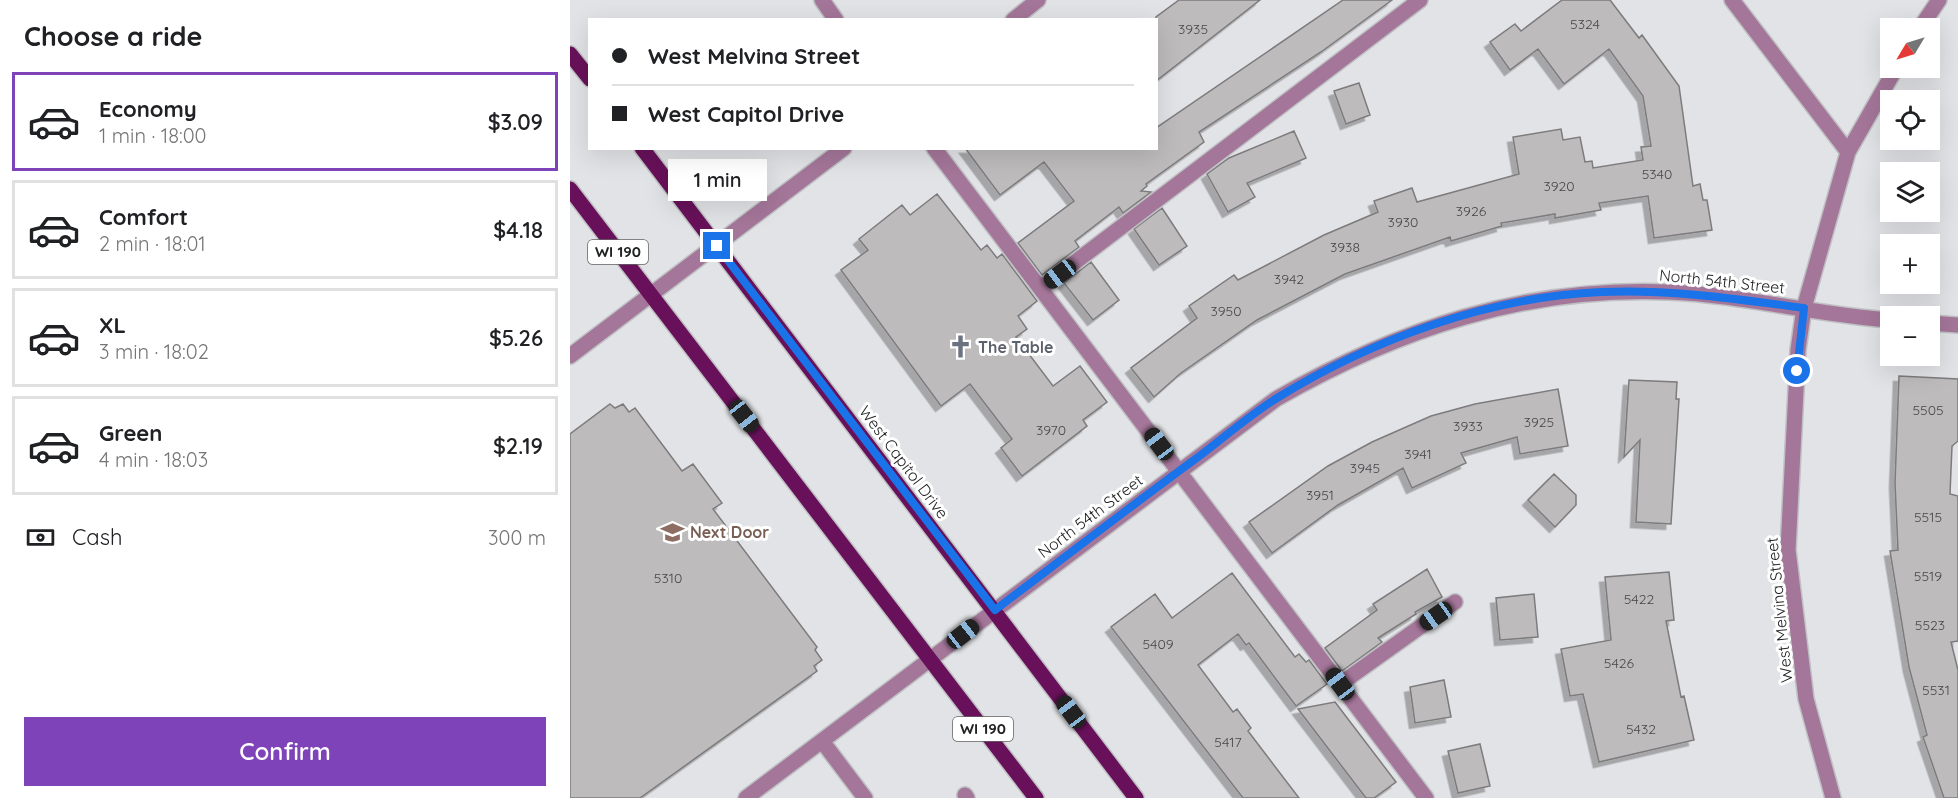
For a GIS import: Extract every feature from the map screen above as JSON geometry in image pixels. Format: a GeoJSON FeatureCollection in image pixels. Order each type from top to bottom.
{"type":"FeatureCollection","features":[{"type":"Feature","properties":{"kind":"main road"},"geometry":{"type":"LineString","coordinates":[[570,54],[588,76]]}},
{"type":"Feature","properties":{"kind":"main road","name":"West Capitol Drive"},"geometry":{"type":"LineString","coordinates":[[644,150],[1137,798]]}},
{"type":"Feature","properties":{"kind":"main road","name":"WI 190"},"geometry":{"type":"LineString","coordinates":[[570,189],[1036,798]]}},
{"type":"Feature","properties":{"kind":"street"},"geometry":{"type":"LineString","coordinates":[[822,0],[835,18]]}},
{"type":"Feature","properties":{"kind":"street"},"geometry":{"type":"LineString","coordinates":[[1016,18],[1038,0]]}},
{"type":"Feature","properties":{"kind":"street"},"geometry":{"type":"LineString","coordinates":[[1041,288],[1420,0]]}},
{"type":"Feature","properties":{"kind":"street"},"geometry":{"type":"LineString","coordinates":[[1732,0],[1848,152]]}},
{"type":"Feature","properties":{"kind":"street"},"geometry":{"type":"LineString","coordinates":[[1927,18],[1939,0]]}},
{"type":"Feature","properties":{"kind":"street","name":"West Melvina Street"},"geometry":{"type":"LineString","coordinates":[[1833,798],[1806,699],[1788,550],[1790,474],[1804,308],[1848,152],[1890,78]]}},
{"type":"Feature","properties":{"kind":"street"},"geometry":{"type":"LineString","coordinates":[[570,356],[841,150]]}},
{"type":"Feature","properties":{"kind":"street"},"geometry":{"type":"LineString","coordinates":[[936,150],[1426,798]]}},
{"type":"Feature","properties":{"kind":"street","name":"North 54th Street"},"geometry":{"type":"LineString","coordinates":[[746,798],[1276,399],[1333,366],[1398,338],[1458,318],[1525,301],[1600,292],[1670,292],[1880,319]]}},
{"type":"Feature","properties":{"kind":"street"},"geometry":{"type":"LineString","coordinates":[[1940,324],[1958,325]]}},
{"type":"Feature","properties":{"kind":"street"},"geometry":{"type":"LineString","coordinates":[[1340,684],[1455,602]]}},
{"type":"Feature","properties":{"kind":"street"},"geometry":{"type":"LineString","coordinates":[[822,741],[865,798]]}},
{"type":"Feature","properties":{"kind":"building"},"geometry":{"type":"Polygon","coordinates":[[[1179,0],[1260,0],[1158,79],[1158,18],[1156,17],[1179,0]]]}},
{"type":"Feature","properties":{"kind":"building"},"geometry":{"type":"Polygon","coordinates":[[[1343,0],[1392,0],[1321,52],[1199,132],[1204,142],[1146,184],[1147,186],[1141,191],[1151,192],[1123,213],[1119,207],[1075,241],[1079,247],[1042,275],[1018,243],[1074,201],[1044,162],[1000,195],[966,150],[1158,150],[1158,127],[1343,0]]]}},
{"type":"Feature","properties":{"kind":"building"},"geometry":{"type":"Polygon","coordinates":[[[1562,0],[1610,0],[1639,38],[1642,35],[1679,86],[1693,186],[1700,184],[1703,200],[1707,200],[1712,230],[1654,238],[1648,196],[1599,203],[1601,210],[1555,218],[1555,214],[1501,223],[1502,226],[1451,241],[1450,237],[1345,274],[1257,320],[1181,373],[1154,397],[1131,368],[1197,318],[1189,306],[1234,275],[1238,280],[1324,235],[1378,212],[1374,201],[1412,188],[1417,202],[1519,174],[1513,137],[1561,129],[1563,140],[1580,137],[1585,162],[1592,161],[1593,168],[1643,160],[1641,147],[1651,146],[1643,96],[1609,49],[1564,84],[1538,49],[1510,70],[1490,42],[1515,24],[1521,31],[1562,0]]]}},
{"type":"Feature","properties":{"kind":"building"},"geometry":{"type":"Polygon","coordinates":[[[1359,83],[1370,115],[1346,124],[1334,91],[1359,83]]]}},
{"type":"Feature","properties":{"kind":"building"},"geometry":{"type":"Polygon","coordinates":[[[1294,131],[1306,158],[1247,183],[1255,197],[1228,212],[1207,174],[1229,158],[1294,131]]]}},
{"type":"Feature","properties":{"kind":"building","name":"The Table"},"geometry":{"type":"Polygon","coordinates":[[[937,194],[981,250],[987,245],[997,258],[1002,254],[1037,301],[1018,316],[1027,329],[1016,337],[1053,386],[1080,366],[1107,402],[1083,420],[1087,426],[1022,476],[1001,448],[1012,439],[970,384],[941,406],[841,270],[868,250],[859,239],[902,205],[910,215],[937,194]]]}},
{"type":"Feature","properties":{"kind":"building"},"geometry":{"type":"Polygon","coordinates":[[[1162,208],[1187,246],[1159,265],[1134,229],[1162,208]]]}},
{"type":"Feature","properties":{"kind":"building"},"geometry":{"type":"Polygon","coordinates":[[[1091,262],[1119,300],[1093,320],[1064,283],[1091,262]]]}},
{"type":"Feature","properties":{"kind":"building"},"geometry":{"type":"Polygon","coordinates":[[[1899,376],[1958,379],[1958,441],[1952,446],[1950,494],[1958,496],[1958,641],[1951,642],[1958,670],[1958,798],[1944,798],[1923,737],[1927,735],[1909,667],[1890,551],[1898,550],[1895,483],[1899,376]]]}},
{"type":"Feature","properties":{"kind":"building"},"geometry":{"type":"Polygon","coordinates":[[[1629,380],[1677,382],[1676,399],[1679,399],[1671,524],[1636,522],[1640,440],[1624,457],[1629,380]]]}},
{"type":"Feature","properties":{"kind":"building"},"geometry":{"type":"Polygon","coordinates":[[[1558,389],[1568,446],[1520,454],[1517,437],[1461,453],[1466,463],[1412,488],[1403,468],[1338,505],[1272,553],[1249,522],[1328,466],[1372,442],[1431,416],[1475,404],[1558,389]]]}},
{"type":"Feature","properties":{"kind":"building","name":"Next Door"},"geometry":{"type":"Polygon","coordinates":[[[610,404],[615,408],[623,404],[629,412],[635,408],[682,471],[693,464],[722,503],[713,509],[817,647],[815,650],[822,660],[814,666],[817,671],[640,798],[570,798],[570,434],[610,404]]]}},
{"type":"Feature","properties":{"kind":"building"},"geometry":{"type":"Polygon","coordinates":[[[1554,474],[1576,495],[1576,505],[1555,527],[1528,500],[1554,474]]]}},
{"type":"Feature","properties":{"kind":"building"},"geometry":{"type":"Polygon","coordinates":[[[1427,569],[1442,597],[1415,612],[1416,614],[1378,638],[1382,642],[1342,671],[1325,648],[1377,610],[1373,604],[1427,569]]]}},
{"type":"Feature","properties":{"kind":"building"},"geometry":{"type":"Polygon","coordinates":[[[1669,572],[1674,620],[1666,621],[1681,697],[1684,696],[1694,740],[1599,762],[1583,694],[1570,696],[1561,649],[1611,640],[1605,577],[1669,572]]]}},
{"type":"Feature","properties":{"kind":"building"},"geometry":{"type":"Polygon","coordinates":[[[1232,573],[1295,657],[1299,654],[1306,662],[1309,660],[1327,684],[1296,706],[1249,643],[1246,645],[1238,634],[1198,665],[1233,712],[1237,709],[1251,728],[1248,731],[1299,798],[1243,798],[1111,627],[1155,594],[1172,618],[1232,573]]]}},
{"type":"Feature","properties":{"kind":"building"},"geometry":{"type":"Polygon","coordinates":[[[1534,594],[1538,637],[1500,640],[1496,598],[1534,594]]]}},
{"type":"Feature","properties":{"kind":"building"},"geometry":{"type":"Polygon","coordinates":[[[1444,680],[1451,717],[1415,723],[1410,687],[1444,680]]]}},
{"type":"Feature","properties":{"kind":"building"},"geometry":{"type":"Polygon","coordinates":[[[1335,702],[1396,782],[1374,798],[1366,798],[1298,709],[1335,702]]]}},
{"type":"Feature","properties":{"kind":"building"},"geometry":{"type":"Polygon","coordinates":[[[1480,744],[1490,786],[1458,793],[1448,751],[1480,744]]]}},
{"type":"Feature","properties":{"kind":"place","name":"The Table"},"geometry":{"type":"Point","coordinates":[960,347]}},
{"type":"Feature","properties":{"kind":"place","name":"Next Door"},"geometry":{"type":"Point","coordinates":[672,532]}},
{"type":"Feature","properties":{"kind":"route"},"geometry":{"type":"LineString","coordinates":[[717,246],[995,610],[1276,399],[1333,366],[1398,338],[1458,318],[1525,301],[1600,292],[1670,292],[1804,308],[1797,371]]}}]}
